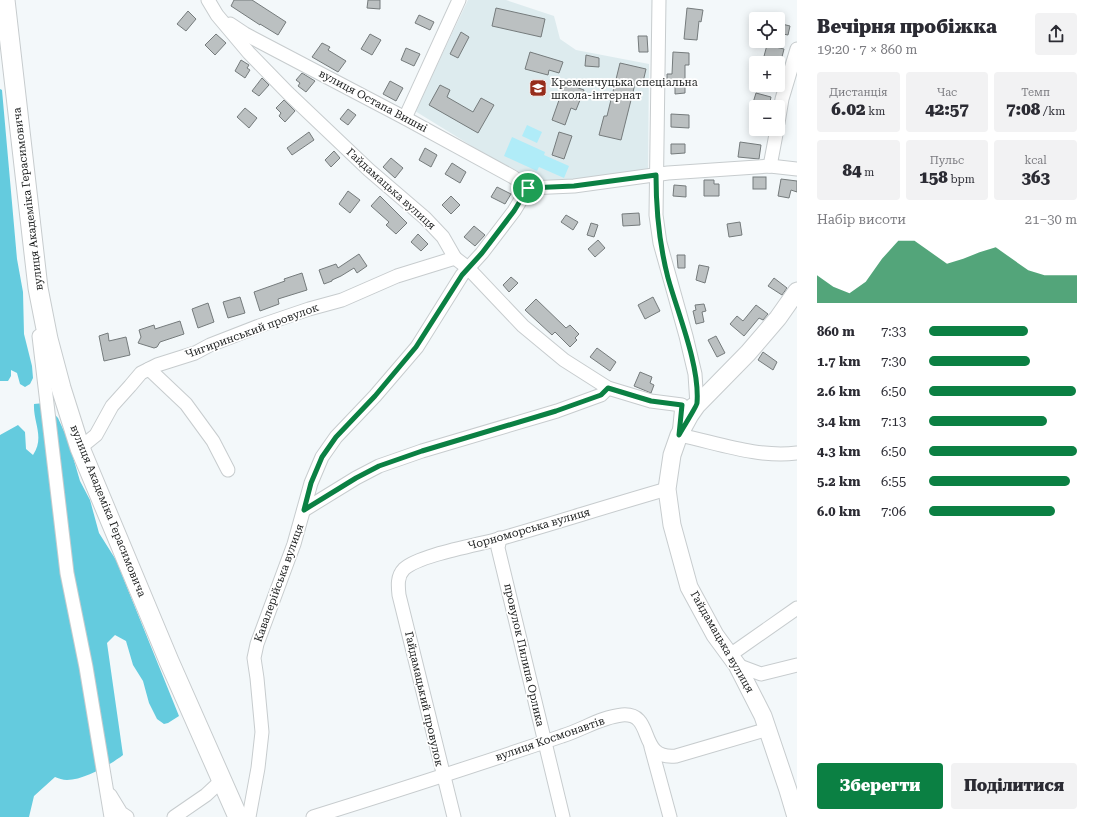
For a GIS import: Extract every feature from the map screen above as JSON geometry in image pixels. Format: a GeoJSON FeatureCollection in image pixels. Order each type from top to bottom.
{"type":"FeatureCollection","features":[{"type":"Feature","properties":{"kind":"highway","name":"вулиця Академіка Герасимовича"},"geometry":{"type":"LineString","coordinates":[[5,0],[38,288],[48,339],[61,388],[80,448],[221,781],[238,817]]}},
{"type":"Feature","properties":{"kind":"main road","name":"Гайдамацька вулиця"},"geometry":{"type":"LineString","coordinates":[[796,817],[768,729],[733,660],[715,635],[690,587],[672,525],[667,489],[672,455],[690,405],[748,353],[778,318],[797,292]]}},
{"type":"Feature","properties":{"kind":"street","name":"Гайдамацька вулиця"},"geometry":{"type":"LineString","coordinates":[[208,0],[217,15],[249,54],[369,170],[425,218],[444,237],[455,258],[468,268],[523,326],[564,360],[608,388],[651,401],[690,405]]}},
{"type":"Feature","properties":{"kind":"street"},"geometry":{"type":"LineString","coordinates":[[405,118],[458,0]]}},
{"type":"Feature","properties":{"kind":"street"},"geometry":{"type":"LineString","coordinates":[[659,0],[656,215],[660,243],[695,374],[690,405]]}},
{"type":"Feature","properties":{"kind":"street","name":"вулиця Остапа Вишні"},"geometry":{"type":"LineString","coordinates":[[217,15],[245,34],[405,118],[513,177],[528,188]]}},
{"type":"Feature","properties":{"kind":"street"},"geometry":{"type":"LineString","coordinates":[[782,100],[797,49]]}},
{"type":"Feature","properties":{"kind":"street"},"geometry":{"type":"LineString","coordinates":[[770,166],[776,136]]}},
{"type":"Feature","properties":{"kind":"street"},"geometry":{"type":"LineString","coordinates":[[528,188],[574,186],[656,175],[770,166],[797,169]]}},
{"type":"Feature","properties":{"kind":"street","name":"Кавалерійська вулиця"},"geometry":{"type":"LineString","coordinates":[[249,817],[258,768],[262,732],[254,658],[257,644],[294,544],[311,483],[322,457],[336,437],[375,396],[416,347],[468,268],[482,253],[514,211],[528,188]]}},
{"type":"Feature","properties":{"kind":"street","name":"Чигиринський провулок"},"geometry":{"type":"LineString","coordinates":[[80,448],[96,435],[116,401],[141,374],[149,369],[163,362],[195,353],[210,345],[259,326],[309,309],[342,300],[397,276],[455,258]]}},
{"type":"Feature","properties":{"kind":"street"},"geometry":{"type":"LineString","coordinates":[[38,288],[36,314],[67,573],[86,667],[111,817]]}},
{"type":"Feature","properties":{"kind":"street"},"geometry":{"type":"LineString","coordinates":[[149,369],[186,404],[213,441],[228,470]]}},
{"type":"Feature","properties":{"kind":"street"},"geometry":{"type":"LineString","coordinates":[[304,510],[356,478],[379,466],[429,448],[556,411],[601,395],[608,388]]}},
{"type":"Feature","properties":{"kind":"street"},"geometry":{"type":"LineString","coordinates":[[679,435],[710,441],[742,451],[783,455],[797,453]]}},
{"type":"Feature","properties":{"kind":"street","name":"Чорноморська вулиця"},"geometry":{"type":"LineString","coordinates":[[398,580],[403,570],[413,563],[667,489]]}},
{"type":"Feature","properties":{"kind":"street","name":"провулок Пилипа Орлика"},"geometry":{"type":"LineString","coordinates":[[500,538],[498,548],[563,817]]}},
{"type":"Feature","properties":{"kind":"street","name":"Гайдамацький провулок"},"geometry":{"type":"LineString","coordinates":[[398,580],[399,595],[454,817]]}},
{"type":"Feature","properties":{"kind":"street"},"geometry":{"type":"LineString","coordinates":[[797,608],[733,660],[761,674],[797,665]]}},
{"type":"Feature","properties":{"kind":"street","name":"вулиця Космонавтів"},"geometry":{"type":"LineString","coordinates":[[313,817],[443,775],[614,716],[624,715],[631,715],[639,720],[644,726],[670,817]]}},
{"type":"Feature","properties":{"kind":"street"},"geometry":{"type":"LineString","coordinates":[[650,745],[660,755],[666,757],[676,756],[768,729]]}},
{"type":"Feature","properties":{"kind":"street"},"geometry":{"type":"LineString","coordinates":[[176,816],[206,795],[221,781]]}},
{"type":"Feature","properties":{"kind":"street"},"geometry":{"type":"LineString","coordinates":[[106,788],[121,813],[127,817]]}},
{"type":"Feature","properties":{"kind":"shaded area","name":"Кременчуцька спеціальна школа-інтернат"},"geometry":{"type":"Polygon","coordinates":[[[468,0],[506,0],[554,16],[560,39],[576,50],[649,64],[648,172],[541,183],[488,156],[415,111],[468,0]]]}},
{"type":"Feature","properties":{"kind":"shaded area"},"geometry":{"type":"Polygon","coordinates":[[[0,89],[2,90],[17,259],[23,292],[24,334],[32,366],[33,378],[30,384],[25,387],[20,384],[17,373],[11,370],[11,376],[8,381],[0,381],[0,89]]]}},
{"type":"Feature","properties":{"kind":"shaded area"},"geometry":{"type":"Polygon","coordinates":[[[527,125],[542,132],[537,143],[522,136],[527,125]]]}},
{"type":"Feature","properties":{"kind":"shaded area"},"geometry":{"type":"Polygon","coordinates":[[[512,137],[545,152],[544,155],[569,166],[564,178],[539,167],[537,171],[504,156],[512,137]]]}},
{"type":"Feature","properties":{"kind":"shaded area"},"geometry":{"type":"Polygon","coordinates":[[[44,403],[58,418],[68,440],[80,481],[90,500],[99,533],[116,560],[179,716],[164,724],[157,719],[149,703],[143,681],[133,665],[126,641],[115,635],[107,643],[123,755],[104,767],[81,778],[67,780],[55,777],[34,796],[29,817],[0,817],[0,435],[18,425],[25,432],[26,449],[33,455],[38,442],[38,430],[34,404],[44,403]]]}},
{"type":"Feature","properties":{"kind":"building"},"geometry":{"type":"Polygon","coordinates":[[[234,0],[252,0],[286,22],[278,35],[231,6],[234,0]]]}},
{"type":"Feature","properties":{"kind":"building"},"geometry":{"type":"Polygon","coordinates":[[[368,0],[380,0],[380,9],[367,8],[368,0]]]}},
{"type":"Feature","properties":{"kind":"building"},"geometry":{"type":"Polygon","coordinates":[[[496,8],[545,19],[541,37],[492,26],[496,8]]]}},
{"type":"Feature","properties":{"kind":"building"},"geometry":{"type":"Polygon","coordinates":[[[687,8],[703,10],[701,22],[699,21],[697,40],[684,39],[687,8]]]}},
{"type":"Feature","properties":{"kind":"building"},"geometry":{"type":"Polygon","coordinates":[[[188,11],[196,19],[186,31],[177,24],[188,11]]]}},
{"type":"Feature","properties":{"kind":"building"},"geometry":{"type":"Polygon","coordinates":[[[419,15],[434,22],[430,30],[415,23],[419,15]]]}},
{"type":"Feature","properties":{"kind":"building"},"geometry":{"type":"Polygon","coordinates":[[[785,25],[790,26],[788,35],[785,34],[785,25]]]}},
{"type":"Feature","properties":{"kind":"building"},"geometry":{"type":"Polygon","coordinates":[[[461,32],[469,37],[458,58],[450,54],[461,32]]]}},
{"type":"Feature","properties":{"kind":"building"},"geometry":{"type":"Polygon","coordinates":[[[216,34],[226,43],[215,55],[205,45],[216,34]]]}},
{"type":"Feature","properties":{"kind":"building"},"geometry":{"type":"Polygon","coordinates":[[[370,34],[381,40],[372,55],[361,49],[370,34]]]}},
{"type":"Feature","properties":{"kind":"building"},"geometry":{"type":"Polygon","coordinates":[[[638,36],[647,36],[648,52],[639,52],[638,36]]]}},
{"type":"Feature","properties":{"kind":"building"},"geometry":{"type":"Polygon","coordinates":[[[322,43],[330,47],[328,50],[346,61],[338,72],[312,57],[322,43]]]}},
{"type":"Feature","properties":{"kind":"building"},"geometry":{"type":"Polygon","coordinates":[[[406,48],[420,54],[414,66],[401,60],[406,48]]]}},
{"type":"Feature","properties":{"kind":"building"},"geometry":{"type":"Polygon","coordinates":[[[766,48],[784,49],[782,56],[764,56],[766,48]]]}},
{"type":"Feature","properties":{"kind":"building"},"geometry":{"type":"Polygon","coordinates":[[[530,52],[563,62],[559,73],[549,70],[548,75],[525,69],[530,52]]]}},
{"type":"Feature","properties":{"kind":"building"},"geometry":{"type":"Polygon","coordinates":[[[673,52],[689,53],[689,65],[685,65],[685,93],[675,94],[675,84],[667,84],[667,74],[672,74],[673,52]]]}},
{"type":"Feature","properties":{"kind":"building"},"geometry":{"type":"Polygon","coordinates":[[[586,55],[599,58],[599,67],[585,66],[586,55]]]}},
{"type":"Feature","properties":{"kind":"building"},"geometry":{"type":"Polygon","coordinates":[[[241,60],[249,65],[247,68],[250,70],[245,78],[235,71],[241,60]]]}},
{"type":"Feature","properties":{"kind":"building"},"geometry":{"type":"Polygon","coordinates":[[[620,63],[646,69],[643,82],[636,80],[621,140],[599,135],[604,116],[607,116],[620,63]]]}},
{"type":"Feature","properties":{"kind":"building"},"geometry":{"type":"Polygon","coordinates":[[[302,73],[315,81],[306,92],[298,86],[300,83],[296,80],[302,73]]]}},
{"type":"Feature","properties":{"kind":"building"},"geometry":{"type":"Polygon","coordinates":[[[262,78],[269,85],[259,96],[252,91],[262,78]]]}},
{"type":"Feature","properties":{"kind":"building"},"geometry":{"type":"Polygon","coordinates":[[[390,81],[403,88],[396,101],[383,94],[390,81]]]}},
{"type":"Feature","properties":{"kind":"building"},"geometry":{"type":"Polygon","coordinates":[[[565,83],[584,90],[576,110],[571,108],[565,125],[552,120],[565,83]]]}},
{"type":"Feature","properties":{"kind":"building"},"geometry":{"type":"Polygon","coordinates":[[[440,85],[450,90],[447,97],[473,112],[481,98],[494,105],[478,133],[429,105],[440,85]]]}},
{"type":"Feature","properties":{"kind":"building"},"geometry":{"type":"Polygon","coordinates":[[[756,93],[771,97],[770,100],[754,100],[756,93]]]}},
{"type":"Feature","properties":{"kind":"building"},"geometry":{"type":"Polygon","coordinates":[[[284,100],[295,111],[285,122],[279,116],[281,113],[276,108],[284,100]]]}},
{"type":"Feature","properties":{"kind":"building"},"geometry":{"type":"Polygon","coordinates":[[[245,108],[257,118],[249,128],[237,117],[245,108]]]}},
{"type":"Feature","properties":{"kind":"building"},"geometry":{"type":"Polygon","coordinates":[[[348,109],[356,115],[348,125],[340,119],[348,109]]]}},
{"type":"Feature","properties":{"kind":"building"},"geometry":{"type":"Polygon","coordinates":[[[671,114],[689,115],[689,128],[671,127],[671,114]]]}},
{"type":"Feature","properties":{"kind":"building"},"geometry":{"type":"Polygon","coordinates":[[[309,132],[314,140],[292,155],[287,148],[309,132]]]}},
{"type":"Feature","properties":{"kind":"building"},"geometry":{"type":"Polygon","coordinates":[[[559,132],[572,136],[564,159],[552,155],[559,132]]]}},
{"type":"Feature","properties":{"kind":"building"},"geometry":{"type":"Polygon","coordinates":[[[740,142],[761,145],[759,159],[738,157],[740,142]]]}},
{"type":"Feature","properties":{"kind":"building"},"geometry":{"type":"Polygon","coordinates":[[[671,144],[685,144],[685,153],[671,154],[671,144]]]}},
{"type":"Feature","properties":{"kind":"building"},"geometry":{"type":"Polygon","coordinates":[[[425,148],[437,155],[431,167],[419,160],[425,148]]]}},
{"type":"Feature","properties":{"kind":"building"},"geometry":{"type":"Polygon","coordinates":[[[334,151],[340,158],[331,167],[325,160],[334,151]]]}},
{"type":"Feature","properties":{"kind":"building"},"geometry":{"type":"Polygon","coordinates":[[[391,158],[403,168],[395,178],[383,167],[391,158]]]}},
{"type":"Feature","properties":{"kind":"building"},"geometry":{"type":"Polygon","coordinates":[[[452,163],[466,172],[460,183],[445,174],[452,163]]]}},
{"type":"Feature","properties":{"kind":"building"},"geometry":{"type":"Polygon","coordinates":[[[753,177],[766,177],[766,189],[753,189],[753,177]]]}},
{"type":"Feature","properties":{"kind":"building"},"geometry":{"type":"Polygon","coordinates":[[[781,179],[797,181],[797,192],[791,190],[789,198],[778,196],[781,179]]]}},
{"type":"Feature","properties":{"kind":"building"},"geometry":{"type":"Polygon","coordinates":[[[704,180],[714,180],[714,184],[719,184],[719,196],[704,196],[704,180]]]}},
{"type":"Feature","properties":{"kind":"building"},"geometry":{"type":"Polygon","coordinates":[[[674,185],[686,186],[686,197],[673,196],[674,185]]]}},
{"type":"Feature","properties":{"kind":"building"},"geometry":{"type":"Polygon","coordinates":[[[497,187],[511,194],[505,204],[491,197],[497,187]]]}},
{"type":"Feature","properties":{"kind":"building"},"geometry":{"type":"Polygon","coordinates":[[[348,191],[360,200],[350,213],[339,204],[348,191]]]}},
{"type":"Feature","properties":{"kind":"building"},"geometry":{"type":"Polygon","coordinates":[[[380,196],[407,223],[396,234],[386,225],[389,222],[371,206],[380,196]]]}},
{"type":"Feature","properties":{"kind":"building"},"geometry":{"type":"Polygon","coordinates":[[[451,196],[460,205],[451,214],[442,205],[451,196]]]}},
{"type":"Feature","properties":{"kind":"building"},"geometry":{"type":"Polygon","coordinates":[[[639,213],[640,225],[623,226],[622,214],[639,213]]]}},
{"type":"Feature","properties":{"kind":"building"},"geometry":{"type":"Polygon","coordinates":[[[566,215],[578,222],[573,230],[561,222],[566,215]]]}},
{"type":"Feature","properties":{"kind":"building"},"geometry":{"type":"Polygon","coordinates":[[[740,222],[742,235],[729,237],[727,224],[740,222]]]}},
{"type":"Feature","properties":{"kind":"building"},"geometry":{"type":"Polygon","coordinates":[[[591,223],[598,225],[594,237],[587,235],[591,223]]]}},
{"type":"Feature","properties":{"kind":"building"},"geometry":{"type":"Polygon","coordinates":[[[474,226],[485,235],[475,246],[464,237],[474,226]]]}},
{"type":"Feature","properties":{"kind":"building"},"geometry":{"type":"Polygon","coordinates":[[[418,234],[428,244],[421,251],[411,242],[418,234]]]}},
{"type":"Feature","properties":{"kind":"building"},"geometry":{"type":"Polygon","coordinates":[[[598,240],[605,248],[595,257],[588,249],[598,240]]]}},
{"type":"Feature","properties":{"kind":"building"},"geometry":{"type":"Polygon","coordinates":[[[359,254],[367,266],[357,273],[354,268],[324,284],[319,270],[336,264],[338,268],[359,254]]]}},
{"type":"Feature","properties":{"kind":"building"},"geometry":{"type":"Polygon","coordinates":[[[677,255],[685,255],[685,268],[678,268],[677,255]]]}},
{"type":"Feature","properties":{"kind":"building"},"geometry":{"type":"Polygon","coordinates":[[[699,265],[709,267],[705,283],[696,280],[699,265]]]}},
{"type":"Feature","properties":{"kind":"building"},"geometry":{"type":"Polygon","coordinates":[[[302,273],[307,290],[278,299],[279,304],[260,311],[254,292],[302,273]]]}},
{"type":"Feature","properties":{"kind":"building"},"geometry":{"type":"Polygon","coordinates":[[[511,277],[518,283],[509,292],[503,285],[511,277]]]}},
{"type":"Feature","properties":{"kind":"building"},"geometry":{"type":"Polygon","coordinates":[[[774,278],[787,288],[782,295],[768,286],[774,278]]]}},
{"type":"Feature","properties":{"kind":"building"},"geometry":{"type":"Polygon","coordinates":[[[240,297],[245,313],[228,318],[223,302],[240,297]]]}},
{"type":"Feature","properties":{"kind":"building"},"geometry":{"type":"Polygon","coordinates":[[[653,297],[660,311],[645,319],[638,305],[653,297]]]}},
{"type":"Feature","properties":{"kind":"building"},"geometry":{"type":"Polygon","coordinates":[[[536,299],[566,328],[570,325],[579,334],[575,338],[577,340],[570,347],[555,332],[552,335],[525,310],[536,299]]]}},
{"type":"Feature","properties":{"kind":"building"},"geometry":{"type":"Polygon","coordinates":[[[208,303],[214,322],[198,328],[192,309],[208,303]]]}},
{"type":"Feature","properties":{"kind":"building"},"geometry":{"type":"Polygon","coordinates":[[[704,304],[706,311],[702,312],[704,322],[696,324],[693,311],[696,310],[695,305],[704,304]]]}},
{"type":"Feature","properties":{"kind":"building"},"geometry":{"type":"Polygon","coordinates":[[[756,305],[768,314],[763,320],[759,318],[744,336],[730,324],[737,316],[743,321],[756,305]]]}},
{"type":"Feature","properties":{"kind":"building"},"geometry":{"type":"Polygon","coordinates":[[[180,321],[184,334],[160,342],[157,347],[154,348],[138,343],[141,337],[139,330],[154,325],[155,329],[180,321]]]}},
{"type":"Feature","properties":{"kind":"building"},"geometry":{"type":"Polygon","coordinates":[[[108,333],[109,341],[126,337],[130,355],[104,361],[99,336],[108,333]]]}},
{"type":"Feature","properties":{"kind":"building"},"geometry":{"type":"Polygon","coordinates":[[[716,336],[725,353],[717,357],[708,340],[716,336]]]}},
{"type":"Feature","properties":{"kind":"building"},"geometry":{"type":"Polygon","coordinates":[[[597,348],[616,362],[610,371],[590,357],[597,348]]]}},
{"type":"Feature","properties":{"kind":"building"},"geometry":{"type":"Polygon","coordinates":[[[763,352],[777,362],[773,370],[758,360],[763,352]]]}},
{"type":"Feature","properties":{"kind":"building"},"geometry":{"type":"Polygon","coordinates":[[[640,372],[652,377],[650,383],[654,385],[651,393],[634,386],[640,372]]]}},
{"type":"Feature","properties":{"kind":"place","name":"Кременчуцька спеціальна школа-інтернат"},"geometry":{"type":"Point","coordinates":[538,88]}},
{"type":"Feature","properties":{"kind":"route"},"geometry":{"type":"LineString","coordinates":[[656,175],[656,215],[660,243],[668,278],[686,336],[695,374],[697,405],[679,435],[682,405],[651,401],[608,388],[601,395],[556,411],[422,451],[379,466],[356,478],[304,510],[311,483],[322,457],[336,437],[375,396],[416,347],[462,275],[482,253],[514,211],[528,188],[574,186],[656,175]]}}]}
